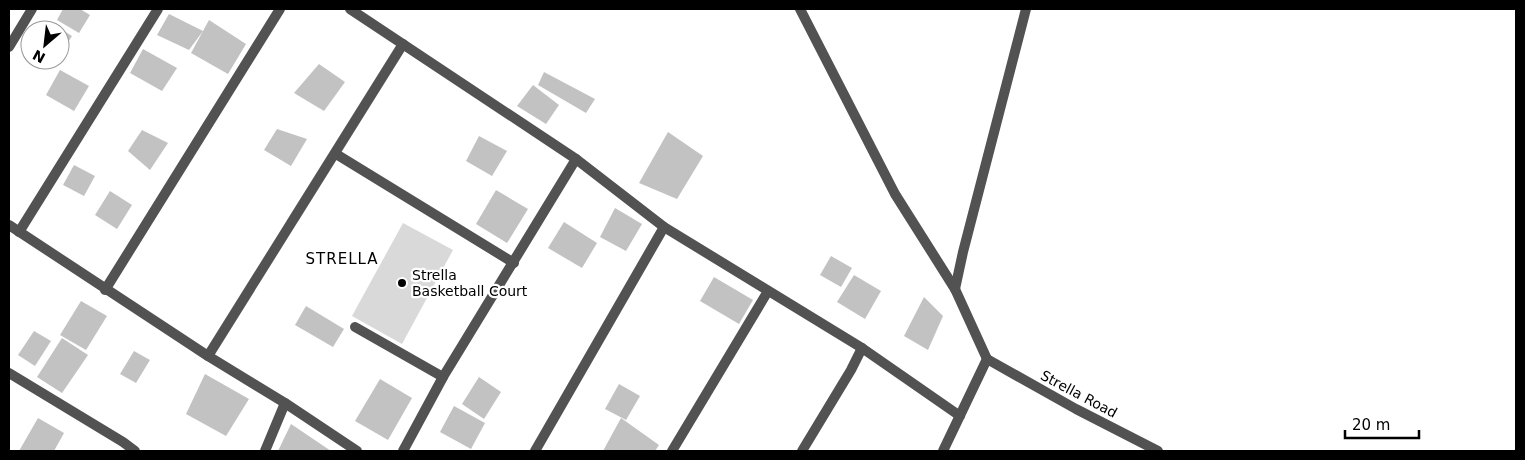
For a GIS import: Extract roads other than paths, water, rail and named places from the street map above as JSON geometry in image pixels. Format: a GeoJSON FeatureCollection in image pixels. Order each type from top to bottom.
{"type":"FeatureCollection","features":[{"type":"Feature","properties":{"kind":"street"},"geometry":{"type":"LineString","coordinates":[[9,47],[32,9]]}},
{"type":"Feature","properties":{"kind":"street"},"geometry":{"type":"LineString","coordinates":[[19,232],[158,9]]}},
{"type":"Feature","properties":{"kind":"street"},"geometry":{"type":"LineString","coordinates":[[106,290],[280,9]]}},
{"type":"Feature","properties":{"kind":"street"},"geometry":{"type":"LineString","coordinates":[[350,9],[576,159],[664,227],[862,348],[960,416]]}},
{"type":"Feature","properties":{"kind":"street"},"geometry":{"type":"LineString","coordinates":[[800,9],[895,194],[955,289],[987,359],[943,451]]}},
{"type":"Feature","properties":{"kind":"street"},"geometry":{"type":"LineString","coordinates":[[955,289],[965,242],[1026,9]]}},
{"type":"Feature","properties":{"kind":"street"},"geometry":{"type":"LineString","coordinates":[[208,356],[336,154],[402,44]]}},
{"type":"Feature","properties":{"kind":"street"},"geometry":{"type":"LineString","coordinates":[[336,154],[514,263]]}},
{"type":"Feature","properties":{"kind":"street"},"geometry":{"type":"LineString","coordinates":[[403,451],[443,377],[576,159]]}},
{"type":"Feature","properties":{"kind":"street"},"geometry":{"type":"LineString","coordinates":[[9,226],[357,451]]}},
{"type":"Feature","properties":{"kind":"street"},"geometry":{"type":"LineString","coordinates":[[535,451],[664,227]]}},
{"type":"Feature","properties":{"kind":"street"},"geometry":{"type":"LineString","coordinates":[[672,451],[768,291]]}},
{"type":"Feature","properties":{"kind":"street"},"geometry":{"type":"LineString","coordinates":[[355,327],[443,377]]}},
{"type":"Feature","properties":{"kind":"street"},"geometry":{"type":"LineString","coordinates":[[802,451],[851,370],[862,348]]}},
{"type":"Feature","properties":{"kind":"street","name":"Strella Road"},"geometry":{"type":"LineString","coordinates":[[987,359],[1076,409],[1158,451]]}},
{"type":"Feature","properties":{"kind":"street"},"geometry":{"type":"LineString","coordinates":[[9,372],[135,451]]}},
{"type":"Feature","properties":{"kind":"street"},"geometry":{"type":"LineString","coordinates":[[265,451],[285,403]]}},
{"type":"Feature","properties":{"kind":"place","name":"Strella Basketball Court"},"geometry":{"type":"Point","coordinates":[402,283]}},
{"type":"Feature","properties":{"kind":"district","name":"STRELLA"},"geometry":{"type":"Point","coordinates":[342,259]}}]}
